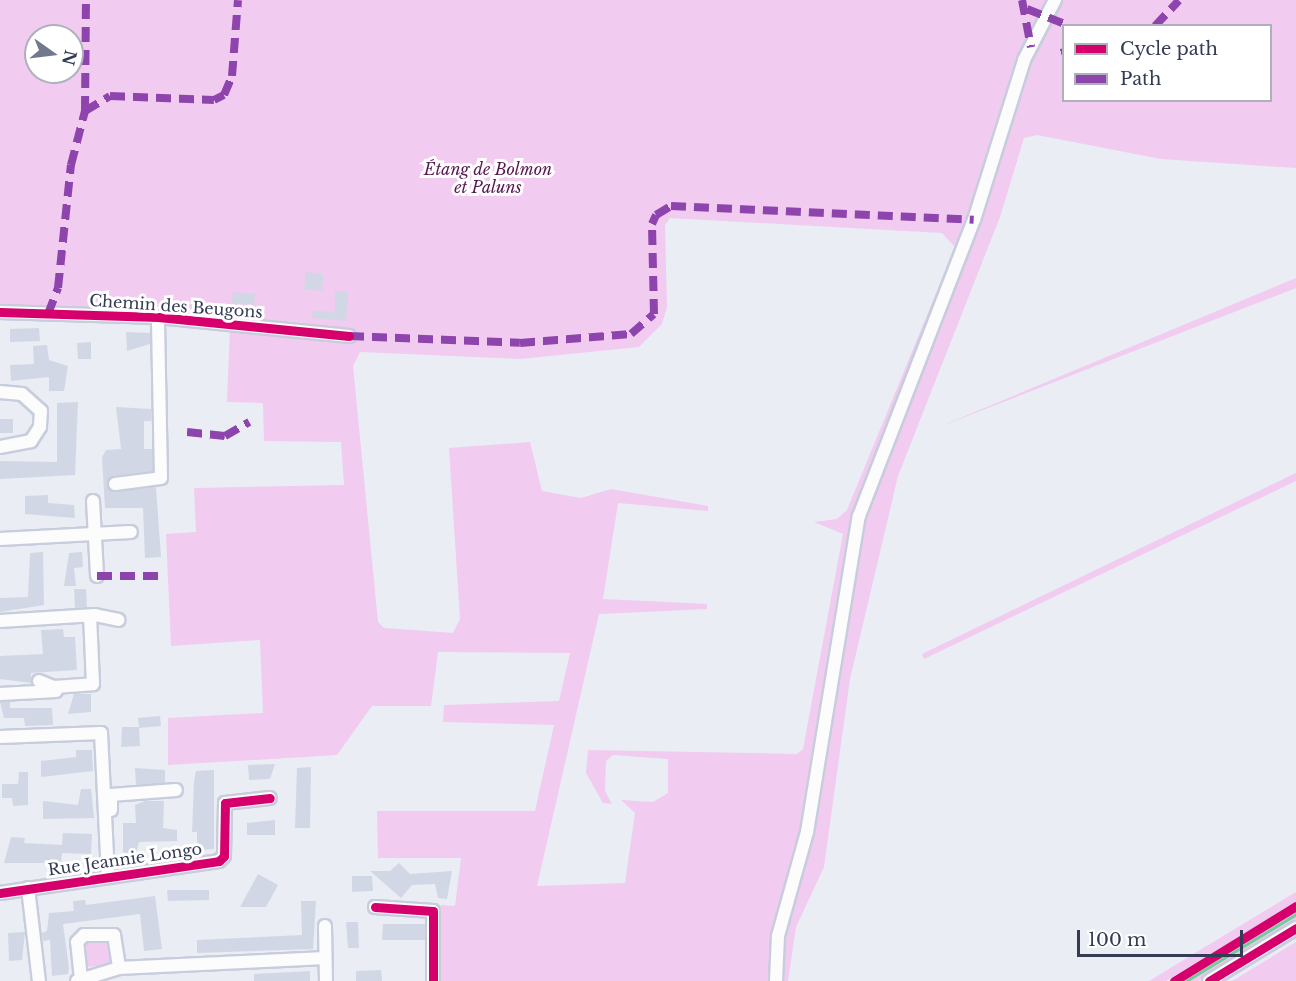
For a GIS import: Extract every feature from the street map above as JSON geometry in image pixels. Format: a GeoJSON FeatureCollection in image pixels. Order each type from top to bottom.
{"type":"FeatureCollection","features":[{"type":"Feature","properties":{"kind":"street"},"geometry":{"type":"LineString","coordinates":[[776,981],[778,936],[807,832],[859,516],[974,220],[1024,60],[1055,0]]}},
{"type":"Feature","properties":{"kind":"street","name":"Chemin des Beugons"},"geometry":{"type":"LineString","coordinates":[[0,312],[158,317],[349,336]]}},
{"type":"Feature","properties":{"kind":"street"},"geometry":{"type":"LineString","coordinates":[[115,484],[161,478],[158,317]]}},
{"type":"Feature","properties":{"kind":"street"},"geometry":{"type":"LineString","coordinates":[[0,392],[32,399],[41,411],[40,426],[31,441],[0,447]]}},
{"type":"Feature","properties":{"kind":"street"},"geometry":{"type":"LineString","coordinates":[[93,501],[97,576]]}},
{"type":"Feature","properties":{"kind":"street"},"geometry":{"type":"LineString","coordinates":[[0,539],[130,532]]}},
{"type":"Feature","properties":{"kind":"street"},"geometry":{"type":"LineString","coordinates":[[0,621],[90,616],[118,620]]}},
{"type":"Feature","properties":{"kind":"street"},"geometry":{"type":"LineString","coordinates":[[39,681],[54,687],[93,684],[90,616]]}},
{"type":"Feature","properties":{"kind":"street"},"geometry":{"type":"LineString","coordinates":[[0,694],[57,691]]}},
{"type":"Feature","properties":{"kind":"street"},"geometry":{"type":"LineString","coordinates":[[0,737],[101,733],[108,856]]}},
{"type":"Feature","properties":{"kind":"street"},"geometry":{"type":"LineString","coordinates":[[108,877],[111,775]]}},
{"type":"Feature","properties":{"kind":"street"},"geometry":{"type":"LineString","coordinates":[[111,795],[175,793]]}},
{"type":"Feature","properties":{"kind":"street","name":"Rue Jeannie Longo"},"geometry":{"type":"LineString","coordinates":[[0,892],[219,861],[224,856],[225,803],[270,798]]}},
{"type":"Feature","properties":{"kind":"street"},"geometry":{"type":"LineString","coordinates":[[28,888],[39,981]]}},
{"type":"Feature","properties":{"kind":"street"},"geometry":{"type":"LineString","coordinates":[[375,907],[433,911],[433,981]]}},
{"type":"Feature","properties":{"kind":"street"},"geometry":{"type":"LineString","coordinates":[[325,926],[326,981]]}},
{"type":"Feature","properties":{"kind":"street"},"geometry":{"type":"LineString","coordinates":[[1209,981],[1296,928]]}},
{"type":"Feature","properties":{"kind":"street"},"geometry":{"type":"LineString","coordinates":[[119,968],[114,935],[84,935],[77,942],[79,980],[119,968],[325,958]]}},
{"type":"Feature","properties":{"kind":"green space","name":"Étang de Bolmon et Paluns"},"geometry":{"type":"Polygon","coordinates":[[[0,0],[1296,0],[1296,168],[1161,159],[1037,135],[1024,138],[1000,217],[898,476],[850,679],[824,867],[796,927],[788,981],[438,981],[441,905],[455,906],[461,858],[378,858],[377,811],[535,811],[554,725],[443,722],[444,705],[559,701],[570,653],[438,652],[431,706],[372,706],[337,755],[168,765],[168,718],[263,713],[260,640],[171,646],[166,534],[196,532],[194,488],[344,485],[341,442],[264,441],[263,403],[227,402],[230,328],[0,316],[0,0]],[[670,218],[665,225],[667,307],[662,324],[639,347],[520,359],[360,352],[353,366],[378,622],[384,628],[453,633],[460,619],[449,448],[530,442],[542,491],[581,498],[611,489],[708,506],[708,511],[618,503],[603,599],[707,604],[707,609],[599,614],[537,886],[625,883],[635,813],[621,800],[653,802],[668,793],[668,759],[613,755],[606,761],[605,791],[612,804],[603,803],[586,773],[588,750],[797,754],[803,749],[843,534],[814,522],[837,519],[847,510],[955,247],[942,233],[670,218]]]}},
{"type":"Feature","properties":{"kind":"green space"},"geometry":{"type":"Polygon","coordinates":[[[1296,278],[1296,288],[934,429],[1296,278]]]}},
{"type":"Feature","properties":{"kind":"green space"},"geometry":{"type":"Polygon","coordinates":[[[1296,473],[1296,481],[924,659],[922,654],[1296,473]]]}},
{"type":"Feature","properties":{"kind":"green space"},"geometry":{"type":"Polygon","coordinates":[[[1296,892],[1296,902],[1166,981],[1149,981],[1296,892]]]}},
{"type":"Feature","properties":{"kind":"green space"},"geometry":{"type":"Polygon","coordinates":[[[1296,910],[1296,921],[1198,981],[1180,981],[1296,910]]]}},
{"type":"Feature","properties":{"kind":"green space"},"geometry":{"type":"Polygon","coordinates":[[[112,937],[112,965],[85,967],[83,939],[112,937]]]}},
{"type":"Feature","properties":{"kind":"green space"},"geometry":{"type":"Polygon","coordinates":[[[1296,942],[1296,981],[1232,981],[1296,942]]]}},
{"type":"Feature","properties":{"kind":"building"},"geometry":{"type":"Polygon","coordinates":[[[306,272],[323,274],[322,291],[304,289],[306,272]]]}},
{"type":"Feature","properties":{"kind":"building"},"geometry":{"type":"Polygon","coordinates":[[[335,291],[348,292],[346,321],[312,318],[313,311],[335,312],[335,291]]]}},
{"type":"Feature","properties":{"kind":"building"},"geometry":{"type":"Polygon","coordinates":[[[233,292],[255,294],[254,305],[232,303],[233,292]]]}},
{"type":"Feature","properties":{"kind":"building"},"geometry":{"type":"Polygon","coordinates":[[[39,328],[40,341],[10,342],[10,329],[39,328]]]}},
{"type":"Feature","properties":{"kind":"building"},"geometry":{"type":"Polygon","coordinates":[[[126,332],[150,333],[150,344],[127,351],[126,332]]]}},
{"type":"Feature","properties":{"kind":"building"},"geometry":{"type":"Polygon","coordinates":[[[91,342],[91,359],[78,359],[77,343],[91,342]]]}},
{"type":"Feature","properties":{"kind":"building"},"geometry":{"type":"Polygon","coordinates":[[[47,345],[49,360],[68,366],[64,391],[49,391],[49,377],[11,381],[10,365],[34,364],[33,346],[47,345]]]}},
{"type":"Feature","properties":{"kind":"building"},"geometry":{"type":"Polygon","coordinates":[[[78,402],[75,475],[0,479],[0,461],[57,462],[57,403],[78,402]]]}},
{"type":"Feature","properties":{"kind":"building"},"geometry":{"type":"Polygon","coordinates":[[[116,407],[151,409],[151,421],[144,421],[144,449],[152,449],[153,471],[113,476],[107,484],[115,492],[156,487],[161,557],[145,558],[143,508],[105,508],[102,457],[106,450],[121,449],[116,407]]]}},
{"type":"Feature","properties":{"kind":"building"},"geometry":{"type":"Polygon","coordinates":[[[0,419],[13,419],[13,433],[0,433],[0,419]]]}},
{"type":"Feature","properties":{"kind":"building"},"geometry":{"type":"Polygon","coordinates":[[[48,495],[48,503],[74,505],[75,518],[25,514],[25,496],[48,495]]]}},
{"type":"Feature","properties":{"kind":"building"},"geometry":{"type":"Polygon","coordinates":[[[43,552],[44,605],[0,612],[0,598],[28,597],[30,553],[43,552]]]}},
{"type":"Feature","properties":{"kind":"building"},"geometry":{"type":"Polygon","coordinates":[[[82,552],[83,567],[74,568],[76,586],[64,586],[69,553],[82,552]]]}},
{"type":"Feature","properties":{"kind":"building"},"geometry":{"type":"Polygon","coordinates":[[[74,589],[86,589],[87,607],[75,608],[74,589]]]}},
{"type":"Feature","properties":{"kind":"building"},"geometry":{"type":"Polygon","coordinates":[[[63,629],[64,637],[75,637],[77,670],[31,673],[31,683],[0,679],[0,656],[43,654],[41,630],[63,629]]]}},
{"type":"Feature","properties":{"kind":"building"},"geometry":{"type":"Polygon","coordinates":[[[74,694],[91,694],[91,712],[68,714],[74,694]]]}},
{"type":"Feature","properties":{"kind":"building"},"geometry":{"type":"Polygon","coordinates":[[[0,702],[10,702],[10,708],[52,708],[53,725],[25,726],[24,718],[4,718],[0,702]]]}},
{"type":"Feature","properties":{"kind":"building"},"geometry":{"type":"Polygon","coordinates":[[[160,716],[161,726],[139,728],[140,746],[121,747],[122,727],[139,727],[138,718],[160,716]]]}},
{"type":"Feature","properties":{"kind":"building"},"geometry":{"type":"Polygon","coordinates":[[[76,750],[92,750],[93,771],[41,777],[41,761],[76,757],[76,750]]]}},
{"type":"Feature","properties":{"kind":"building"},"geometry":{"type":"Polygon","coordinates":[[[275,764],[270,779],[249,780],[248,765],[275,764]]]}},
{"type":"Feature","properties":{"kind":"building"},"geometry":{"type":"Polygon","coordinates":[[[311,767],[310,828],[295,828],[297,768],[311,767]]]}},
{"type":"Feature","properties":{"kind":"building"},"geometry":{"type":"Polygon","coordinates":[[[135,768],[165,770],[165,783],[136,785],[135,768]]]}},
{"type":"Feature","properties":{"kind":"building"},"geometry":{"type":"Polygon","coordinates":[[[214,770],[214,849],[197,850],[197,832],[192,832],[196,771],[214,770]]]}},
{"type":"Feature","properties":{"kind":"building"},"geometry":{"type":"Polygon","coordinates":[[[19,772],[28,772],[28,805],[13,806],[12,798],[2,798],[2,784],[18,784],[19,772]]]}},
{"type":"Feature","properties":{"kind":"building"},"geometry":{"type":"Polygon","coordinates":[[[81,789],[91,789],[94,818],[43,819],[43,801],[78,805],[81,789]]]}},
{"type":"Feature","properties":{"kind":"building"},"geometry":{"type":"Polygon","coordinates":[[[145,801],[164,801],[163,828],[177,830],[177,841],[139,842],[136,853],[123,853],[123,823],[136,823],[135,805],[145,801]]]}},
{"type":"Feature","properties":{"kind":"building"},"geometry":{"type":"Polygon","coordinates":[[[275,820],[275,835],[247,835],[247,823],[275,820]]]}},
{"type":"Feature","properties":{"kind":"building"},"geometry":{"type":"Polygon","coordinates":[[[63,833],[92,834],[91,854],[62,853],[61,863],[4,863],[11,837],[25,838],[24,843],[62,845],[63,833]]]}},
{"type":"Feature","properties":{"kind":"building"},"geometry":{"type":"Polygon","coordinates":[[[399,863],[410,874],[452,871],[447,899],[438,898],[435,884],[412,885],[401,898],[370,871],[390,871],[399,863]]]}},
{"type":"Feature","properties":{"kind":"building"},"geometry":{"type":"Polygon","coordinates":[[[258,874],[278,885],[266,907],[240,907],[258,874]]]}},
{"type":"Feature","properties":{"kind":"building"},"geometry":{"type":"Polygon","coordinates":[[[352,876],[372,876],[373,891],[352,892],[352,876]]]}},
{"type":"Feature","properties":{"kind":"building"},"geometry":{"type":"Polygon","coordinates":[[[167,890],[209,890],[209,900],[168,901],[167,890]]]}},
{"type":"Feature","properties":{"kind":"building"},"geometry":{"type":"Polygon","coordinates":[[[155,896],[162,949],[144,951],[140,914],[63,924],[68,974],[52,976],[50,940],[43,941],[42,933],[47,931],[49,913],[74,911],[73,901],[85,900],[86,905],[155,896]]]}},
{"type":"Feature","properties":{"kind":"building"},"geometry":{"type":"Polygon","coordinates":[[[301,901],[316,901],[313,949],[197,953],[197,940],[302,935],[301,901]]]}},
{"type":"Feature","properties":{"kind":"building"},"geometry":{"type":"Polygon","coordinates":[[[346,922],[358,922],[359,948],[348,948],[346,922]]]}},
{"type":"Feature","properties":{"kind":"building"},"geometry":{"type":"Polygon","coordinates":[[[383,924],[425,924],[425,940],[382,940],[383,924]]]}},
{"type":"Feature","properties":{"kind":"building"},"geometry":{"type":"Polygon","coordinates":[[[25,932],[22,960],[9,961],[8,933],[25,932]]]}},
{"type":"Feature","properties":{"kind":"building"},"geometry":{"type":"Polygon","coordinates":[[[381,970],[382,981],[356,981],[356,971],[381,970]]]}},
{"type":"Feature","properties":{"kind":"building"},"geometry":{"type":"Polygon","coordinates":[[[310,971],[310,981],[254,981],[254,974],[310,971]]]}},
{"type":"Feature","properties":{"kind":"waterway"},"geometry":{"type":"LineString","coordinates":[[1186,981],[1296,914]]}},
{"type":"Feature","properties":{"kind":"marked path"},"geometry":{"type":"LineString","coordinates":[[48,314],[58,288],[71,165],[85,111],[86,0]]}},
{"type":"Feature","properties":{"kind":"marked path"},"geometry":{"type":"LineString","coordinates":[[85,111],[110,96],[214,100],[224,95],[232,76],[238,0]]}},
{"type":"Feature","properties":{"kind":"marked path"},"geometry":{"type":"LineString","coordinates":[[1022,0],[1031,47]]}},
{"type":"Feature","properties":{"kind":"marked path"},"geometry":{"type":"LineString","coordinates":[[1157,24],[1179,0]]}},
{"type":"Feature","properties":{"kind":"marked path"},"geometry":{"type":"LineString","coordinates":[[1027,9],[1065,24]]}},
{"type":"Feature","properties":{"kind":"marked path"},"geometry":{"type":"LineString","coordinates":[[349,336],[520,343],[631,334],[654,314],[652,224],[656,215],[671,206],[974,220]]}},
{"type":"Feature","properties":{"kind":"marked path"},"geometry":{"type":"LineString","coordinates":[[187,432],[225,436],[249,422]]}},
{"type":"Feature","properties":{"kind":"marked path"},"geometry":{"type":"LineString","coordinates":[[97,576],[166,576]]}},
{"type":"Feature","properties":{"kind":"cycle path"},"geometry":{"type":"LineString","coordinates":[[0,312],[158,317],[349,336]]}},
{"type":"Feature","properties":{"kind":"cycle path"},"geometry":{"type":"LineString","coordinates":[[0,893],[219,861],[224,856],[225,803],[270,798]]}},
{"type":"Feature","properties":{"kind":"cycle path"},"geometry":{"type":"LineString","coordinates":[[1174,981],[1296,906]]}},
{"type":"Feature","properties":{"kind":"cycle path"},"geometry":{"type":"LineString","coordinates":[[375,907],[433,911],[433,981]]}},
{"type":"Feature","properties":{"kind":"cycle path"},"geometry":{"type":"LineString","coordinates":[[1209,981],[1296,928]]}}]}
